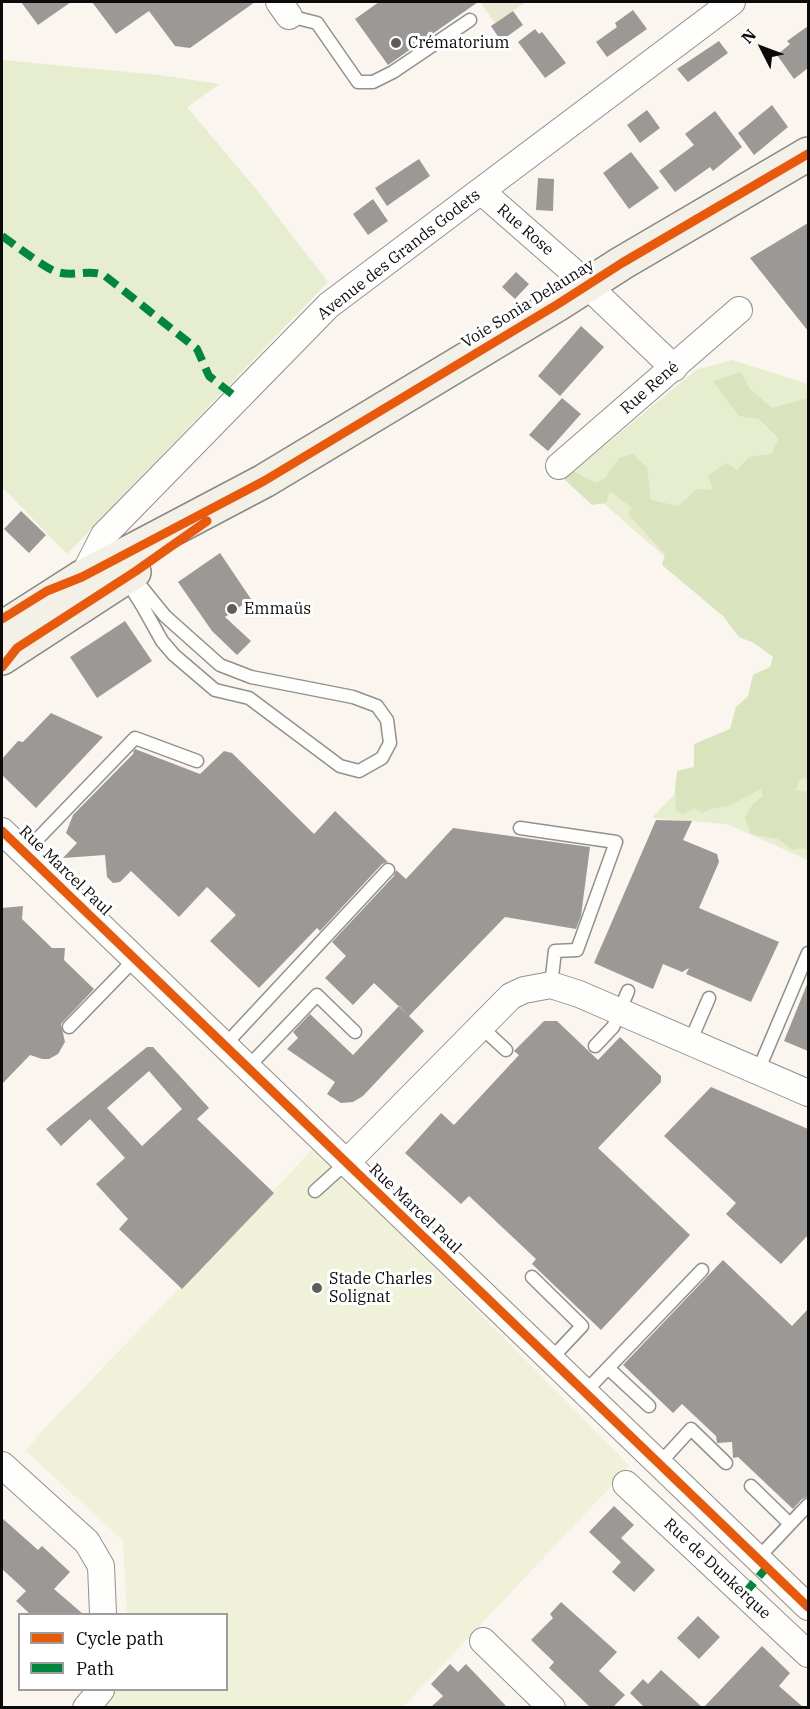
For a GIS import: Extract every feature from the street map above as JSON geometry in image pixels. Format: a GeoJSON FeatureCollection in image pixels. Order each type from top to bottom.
{"type":"FeatureCollection","features":[{"type":"Feature","properties":{"kind":"main road","name":"Voie Sonia Delaunay"},"geometry":{"type":"LineString","coordinates":[[2,658],[83,591],[622,263],[808,154]]}},
{"type":"Feature","properties":{"kind":"main road","name":"Voie Sonia Delaunay"},"geometry":{"type":"LineString","coordinates":[[4,621],[128,576],[264,481]]}},
{"type":"Feature","properties":{"kind":"street","name":"Avenue des Grands Godets"},"geometry":{"type":"LineString","coordinates":[[83,591],[104,535],[329,305],[732,2]]}},
{"type":"Feature","properties":{"kind":"street","name":"Rue Rose"},"geometry":{"type":"LineString","coordinates":[[481,191],[674,368]]}},
{"type":"Feature","properties":{"kind":"street","name":"Rue René"},"geometry":{"type":"LineString","coordinates":[[559,466],[739,310]]}},
{"type":"Feature","properties":{"kind":"street","name":"Rue Marcel Paul"},"geometry":{"type":"LineString","coordinates":[[2,831],[808,1607]]}},
{"type":"Feature","properties":{"kind":"street","name":"Rue Marcel Paul"},"geometry":{"type":"LineString","coordinates":[[346,1163],[511,996],[524,990],[551,985],[579,994],[624,1002],[690,1042],[808,1093]]}},
{"type":"Feature","properties":{"kind":"street"},"geometry":{"type":"LineString","coordinates":[[2,1465],[87,1542],[101,1566],[103,1613]]}},
{"type":"Feature","properties":{"kind":"street","name":"Rue de Dunkerque"},"geometry":{"type":"LineString","coordinates":[[626,1484],[808,1654]]}},
{"type":"Feature","properties":{"kind":"street"},"geometry":{"type":"LineString","coordinates":[[483,1641],[552,1707]]}},
{"type":"Feature","properties":{"kind":"street"},"geometry":{"type":"LineString","coordinates":[[86,1707],[99,1691]]}},
{"type":"Feature","properties":{"kind":"lane"},"geometry":{"type":"LineString","coordinates":[[284,9],[317,23],[358,82],[373,82],[393,72],[470,20]]}},
{"type":"Feature","properties":{"kind":"lane"},"geometry":{"type":"LineString","coordinates":[[128,576],[165,616],[220,665],[251,677],[353,696],[377,706],[387,720],[390,743],[382,758],[359,771],[340,766],[249,698],[215,690],[174,655],[162,641],[128,576]]}},
{"type":"Feature","properties":{"kind":"lane"},"geometry":{"type":"LineString","coordinates":[[24,853],[135,738],[196,760]]}},
{"type":"Feature","properties":{"kind":"lane"},"geometry":{"type":"LineString","coordinates":[[520,828],[616,842],[577,950],[555,951],[551,985]]}},
{"type":"Feature","properties":{"kind":"lane"},"geometry":{"type":"LineString","coordinates":[[224,1046],[388,870]]}},
{"type":"Feature","properties":{"kind":"lane"},"geometry":{"type":"LineString","coordinates":[[758,1071],[808,953]]}},
{"type":"Feature","properties":{"kind":"lane"},"geometry":{"type":"LineString","coordinates":[[69,1027],[135,959]]}},
{"type":"Feature","properties":{"kind":"lane"},"geometry":{"type":"LineString","coordinates":[[247,1068],[316,995],[355,1032]]}},
{"type":"Feature","properties":{"kind":"lane"},"geometry":{"type":"LineString","coordinates":[[690,1042],[709,998]]}},
{"type":"Feature","properties":{"kind":"lane"},"geometry":{"type":"LineString","coordinates":[[595,1046],[613,1027],[624,1002]]}},
{"type":"Feature","properties":{"kind":"lane"},"geometry":{"type":"LineString","coordinates":[[480,1026],[506,1050]]}},
{"type":"Feature","properties":{"kind":"lane"},"geometry":{"type":"LineString","coordinates":[[315,1191],[346,1163]]}},
{"type":"Feature","properties":{"kind":"lane"},"geometry":{"type":"LineString","coordinates":[[584,1392],[702,1270]]}},
{"type":"Feature","properties":{"kind":"lane"},"geometry":{"type":"LineString","coordinates":[[532,1277],[582,1326],[550,1360]]}},
{"type":"Feature","properties":{"kind":"lane"},"geometry":{"type":"LineString","coordinates":[[608,1368],[649,1406]]}},
{"type":"Feature","properties":{"kind":"lane"},"geometry":{"type":"LineString","coordinates":[[659,1464],[691,1429],[726,1463]]}},
{"type":"Feature","properties":{"kind":"lane"},"geometry":{"type":"LineString","coordinates":[[751,1486],[790,1524]]}},
{"type":"Feature","properties":{"kind":"lane"},"geometry":{"type":"LineString","coordinates":[[758,1558],[808,1505]]}},
{"type":"Feature","properties":{"kind":"green space"},"geometry":{"type":"Polygon","coordinates":[[[480,2],[526,2],[495,23],[480,2]]]}},
{"type":"Feature","properties":{"kind":"green space"},"geometry":{"type":"Polygon","coordinates":[[[2,60],[159,75],[220,84],[187,107],[256,189],[328,282],[67,554],[2,487],[2,60]]]}},
{"type":"Feature","properties":{"kind":"green space"},"geometry":{"type":"Polygon","coordinates":[[[732,360],[808,384],[808,860],[727,824],[652,818],[792,668],[570,474],[696,370],[732,360]]]}},
{"type":"Feature","properties":{"kind":"green space"},"geometry":{"type":"Polygon","coordinates":[[[741,372],[750,389],[772,408],[808,398],[808,778],[800,779],[795,790],[808,791],[808,851],[803,848],[792,850],[778,839],[751,834],[745,818],[752,805],[763,796],[761,789],[728,806],[702,813],[694,808],[683,815],[676,811],[677,771],[694,767],[694,744],[730,729],[736,707],[748,696],[753,675],[770,667],[773,657],[754,643],[739,637],[723,616],[662,565],[665,554],[628,514],[632,508],[610,491],[606,503],[592,505],[564,479],[572,470],[595,483],[605,478],[619,458],[633,454],[647,468],[651,500],[678,506],[697,489],[713,490],[708,475],[727,463],[737,470],[749,457],[771,454],[779,439],[759,419],[739,416],[713,381],[741,372]]]}},
{"type":"Feature","properties":{"kind":"green space","name":"Stade Charles Solignat"},"geometry":{"type":"Polygon","coordinates":[[[315,1147],[630,1466],[403,1707],[101,1708],[110,1691],[228,1691],[228,1613],[127,1613],[123,1541],[26,1451],[43,1430],[315,1147]]]}},
{"type":"Feature","properties":{"kind":"building"},"geometry":{"type":"Polygon","coordinates":[[[21,2],[71,2],[38,25],[21,2]]]}},
{"type":"Feature","properties":{"kind":"building"},"geometry":{"type":"Polygon","coordinates":[[[92,2],[255,2],[190,48],[175,46],[149,11],[116,34],[92,2]]]}},
{"type":"Feature","properties":{"kind":"building","name":"Crématorium"},"geometry":{"type":"Polygon","coordinates":[[[379,2],[478,2],[388,65],[355,19],[379,2]]]}},
{"type":"Feature","properties":{"kind":"building"},"geometry":{"type":"Polygon","coordinates":[[[633,10],[647,29],[607,57],[596,42],[617,27],[615,23],[633,10]]]}},
{"type":"Feature","properties":{"kind":"building"},"geometry":{"type":"Polygon","coordinates":[[[513,11],[523,25],[501,41],[491,26],[513,11]]]}},
{"type":"Feature","properties":{"kind":"building"},"geometry":{"type":"Polygon","coordinates":[[[808,26],[808,68],[794,79],[777,55],[790,44],[787,41],[808,26]]]}},
{"type":"Feature","properties":{"kind":"building"},"geometry":{"type":"Polygon","coordinates":[[[535,29],[539,34],[542,32],[566,63],[545,78],[518,42],[535,29]]]}},
{"type":"Feature","properties":{"kind":"building"},"geometry":{"type":"Polygon","coordinates":[[[719,41],[728,53],[688,82],[677,69],[719,41]]]}},
{"type":"Feature","properties":{"kind":"building"},"geometry":{"type":"Polygon","coordinates":[[[772,105],[788,127],[754,155],[738,133],[772,105]]]}},
{"type":"Feature","properties":{"kind":"building"},"geometry":{"type":"Polygon","coordinates":[[[647,110],[660,128],[640,143],[627,125],[647,110]]]}},
{"type":"Feature","properties":{"kind":"building"},"geometry":{"type":"Polygon","coordinates":[[[715,111],[742,147],[713,171],[710,167],[675,192],[659,171],[694,145],[685,134],[715,111]]]}},
{"type":"Feature","properties":{"kind":"building"},"geometry":{"type":"Polygon","coordinates":[[[631,152],[659,188],[629,209],[603,173],[631,152]]]}},
{"type":"Feature","properties":{"kind":"building"},"geometry":{"type":"Polygon","coordinates":[[[419,159],[430,176],[387,206],[375,188],[419,159]]]}},
{"type":"Feature","properties":{"kind":"building"},"geometry":{"type":"Polygon","coordinates":[[[538,178],[554,179],[553,211],[536,210],[538,178]]]}},
{"type":"Feature","properties":{"kind":"building"},"geometry":{"type":"Polygon","coordinates":[[[373,199],[388,221],[368,235],[353,214],[373,199]]]}},
{"type":"Feature","properties":{"kind":"building"},"geometry":{"type":"Polygon","coordinates":[[[808,223],[808,331],[750,258],[808,223]]]}},
{"type":"Feature","properties":{"kind":"building"},"geometry":{"type":"Polygon","coordinates":[[[516,272],[529,284],[515,299],[502,287],[516,272]]]}},
{"type":"Feature","properties":{"kind":"building"},"geometry":{"type":"Polygon","coordinates":[[[581,326],[604,347],[560,396],[538,376],[581,326]]]}},
{"type":"Feature","properties":{"kind":"building"},"geometry":{"type":"Polygon","coordinates":[[[562,398],[581,414],[548,451],[529,435],[562,398]]]}},
{"type":"Feature","properties":{"kind":"building"},"geometry":{"type":"Polygon","coordinates":[[[21,511],[46,535],[29,553],[4,529],[21,511]]]}},
{"type":"Feature","properties":{"kind":"building"},"geometry":{"type":"Polygon","coordinates":[[[220,553],[251,599],[225,617],[251,641],[237,655],[212,631],[178,582],[220,553]]]}},
{"type":"Feature","properties":{"kind":"building"},"geometry":{"type":"Polygon","coordinates":[[[125,621],[152,661],[97,698],[70,657],[125,621]]]}},
{"type":"Feature","properties":{"kind":"building"},"geometry":{"type":"Polygon","coordinates":[[[51,713],[103,737],[36,808],[2,775],[2,759],[18,741],[23,742],[51,713]]]}},
{"type":"Feature","properties":{"kind":"building"},"geometry":{"type":"Polygon","coordinates":[[[135,749],[200,774],[224,751],[232,753],[314,834],[335,811],[388,862],[382,864],[320,931],[317,928],[259,988],[210,941],[236,915],[207,887],[179,917],[131,871],[120,882],[113,883],[107,877],[105,855],[63,858],[77,843],[66,833],[73,815],[134,753],[135,749]]]}},
{"type":"Feature","properties":{"kind":"building"},"geometry":{"type":"Polygon","coordinates":[[[656,820],[692,821],[683,840],[717,854],[719,862],[699,908],[779,942],[751,1002],[686,974],[689,968],[682,972],[663,964],[653,989],[594,963],[656,820]]]}},
{"type":"Feature","properties":{"kind":"building"},"geometry":{"type":"Polygon","coordinates":[[[453,828],[590,847],[581,916],[576,929],[505,917],[409,1016],[374,983],[353,1005],[325,978],[346,956],[332,942],[394,876],[396,870],[406,879],[453,828]]]}},
{"type":"Feature","properties":{"kind":"building"},"geometry":{"type":"Polygon","coordinates":[[[23,906],[22,919],[52,948],[65,948],[64,960],[94,989],[61,1024],[65,1042],[58,1054],[49,1059],[30,1055],[2,1084],[2,908],[23,906]]]}},
{"type":"Feature","properties":{"kind":"building"},"geometry":{"type":"Polygon","coordinates":[[[808,982],[808,1051],[784,1041],[808,982]]]}},
{"type":"Feature","properties":{"kind":"building"},"geometry":{"type":"Polygon","coordinates":[[[399,1006],[424,1031],[363,1096],[353,1102],[341,1103],[327,1094],[335,1082],[287,1049],[298,1038],[293,1032],[310,1014],[353,1055],[399,1006]]]}},
{"type":"Feature","properties":{"kind":"building"},"geometry":{"type":"Polygon","coordinates":[[[544,1021],[557,1021],[598,1060],[620,1037],[661,1076],[661,1082],[598,1148],[690,1235],[601,1330],[532,1264],[536,1259],[469,1196],[461,1204],[405,1153],[441,1113],[454,1125],[519,1055],[514,1051],[544,1021]]]}},
{"type":"Feature","properties":{"kind":"building"},"geometry":{"type":"Polygon","coordinates":[[[147,1047],[153,1047],[209,1108],[197,1119],[274,1193],[182,1289],[119,1229],[128,1219],[96,1184],[125,1158],[90,1119],[61,1146],[46,1129],[147,1047]],[[149,1071],[107,1108],[142,1146],[182,1109],[149,1071]]]}},
{"type":"Feature","properties":{"kind":"building"},"geometry":{"type":"Polygon","coordinates":[[[711,1087],[808,1129],[808,1235],[781,1264],[726,1214],[736,1203],[664,1136],[711,1087]]]}},
{"type":"Feature","properties":{"kind":"building"},"geometry":{"type":"Polygon","coordinates":[[[723,1260],[792,1326],[808,1309],[808,1497],[802,1499],[793,1509],[738,1457],[733,1458],[732,1442],[717,1443],[716,1436],[682,1404],[673,1413],[623,1365],[723,1260]]]}},
{"type":"Feature","properties":{"kind":"building"},"geometry":{"type":"Polygon","coordinates":[[[614,1506],[634,1525],[621,1538],[655,1570],[634,1592],[612,1572],[621,1562],[589,1532],[614,1506]]]}},
{"type":"Feature","properties":{"kind":"building"},"geometry":{"type":"Polygon","coordinates":[[[2,1518],[38,1550],[42,1546],[70,1572],[54,1589],[82,1613],[29,1613],[16,1601],[26,1591],[2,1569],[2,1518]]]}},
{"type":"Feature","properties":{"kind":"building"},"geometry":{"type":"Polygon","coordinates":[[[561,1602],[617,1652],[599,1671],[625,1695],[613,1707],[590,1707],[549,1668],[554,1662],[531,1640],[553,1618],[550,1614],[561,1602]]]}},
{"type":"Feature","properties":{"kind":"building"},"geometry":{"type":"Polygon","coordinates":[[[698,1616],[720,1637],[699,1659],[677,1638],[698,1616]]]}},
{"type":"Feature","properties":{"kind":"building"},"geometry":{"type":"Polygon","coordinates":[[[762,1646],[790,1673],[779,1686],[803,1707],[704,1707],[762,1646]]]}},
{"type":"Feature","properties":{"kind":"building"},"geometry":{"type":"Polygon","coordinates":[[[450,1664],[458,1672],[466,1664],[507,1707],[431,1707],[443,1696],[431,1684],[450,1664]]]}},
{"type":"Feature","properties":{"kind":"building"},"geometry":{"type":"Polygon","coordinates":[[[661,1670],[702,1707],[644,1707],[630,1693],[643,1679],[648,1684],[661,1670]]]}},
{"type":"Feature","properties":{"kind":"marked path"},"geometry":{"type":"LineString","coordinates":[[2,236],[57,272],[104,275],[197,349],[209,376],[237,398]]}},
{"type":"Feature","properties":{"kind":"marked path"},"geometry":{"type":"LineString","coordinates":[[744,1594],[767,1567]]}},
{"type":"Feature","properties":{"kind":"cycle path"},"geometry":{"type":"LineString","coordinates":[[2,619],[47,591],[82,577],[264,481],[622,263],[808,154]]}},
{"type":"Feature","properties":{"kind":"cycle path"},"geometry":{"type":"LineString","coordinates":[[2,667],[17,648],[136,571],[207,521]]}},
{"type":"Feature","properties":{"kind":"cycle path"},"geometry":{"type":"LineString","coordinates":[[2,831],[808,1607]]}},
{"type":"Feature","properties":{"kind":"place","name":"Crématorium"},"geometry":{"type":"Point","coordinates":[396,43]}},
{"type":"Feature","properties":{"kind":"place","name":"Emmaüs"},"geometry":{"type":"Point","coordinates":[232,609]}},
{"type":"Feature","properties":{"kind":"place","name":"Stade Charles Solignat"},"geometry":{"type":"Point","coordinates":[317,1288]}}]}
